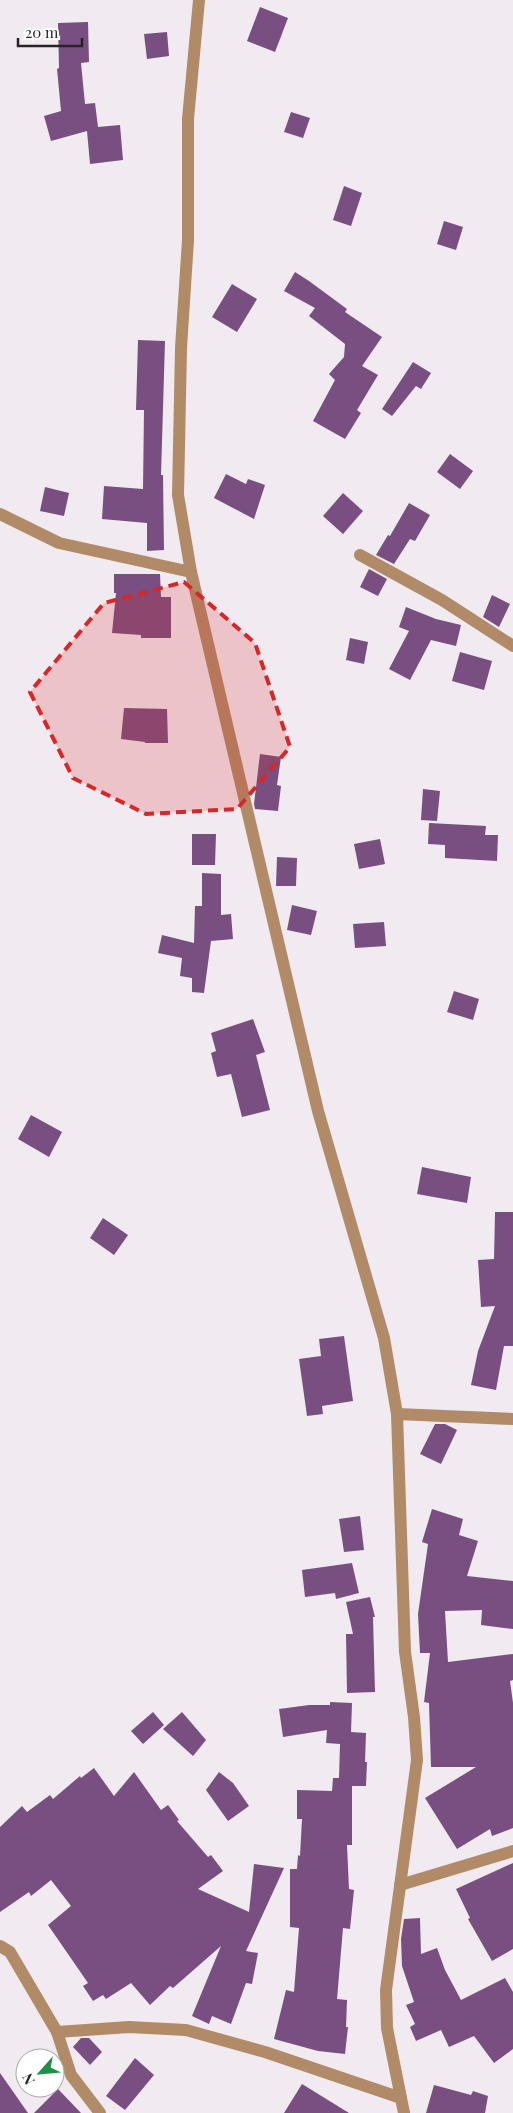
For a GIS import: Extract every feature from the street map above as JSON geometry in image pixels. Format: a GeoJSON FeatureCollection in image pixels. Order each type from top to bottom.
{"type":"FeatureCollection","features":[{"type":"Feature","properties":{"kind":"street"},"geometry":{"type":"LineString","coordinates":[[199,0],[188,119],[188,240],[181,348],[178,494],[191,572],[318,1111],[384,1338],[397,1414],[405,1652],[414,1717],[417,1760],[386,1990],[387,2028],[404,2113]]}},
{"type":"Feature","properties":{"kind":"street"},"geometry":{"type":"LineString","coordinates":[[0,514],[59,542],[191,572]]}},
{"type":"Feature","properties":{"kind":"street"},"geometry":{"type":"LineString","coordinates":[[360,555],[442,600],[513,646]]}},
{"type":"Feature","properties":{"kind":"street"},"geometry":{"type":"LineString","coordinates":[[397,1414],[513,1419]]}},
{"type":"Feature","properties":{"kind":"street"},"geometry":{"type":"LineString","coordinates":[[400,1885],[513,1851]]}},
{"type":"Feature","properties":{"kind":"street"},"geometry":{"type":"LineString","coordinates":[[0,1946],[10,1952],[57,2032],[71,2075],[100,2113]]}},
{"type":"Feature","properties":{"kind":"street"},"geometry":{"type":"LineString","coordinates":[[57,2032],[129,2027],[186,2030],[265,2052],[401,2098]]}},
{"type":"Feature","properties":{"kind":"highlighted area"},"geometry":{"type":"Polygon","coordinates":[[[184,582],[255,643],[290,747],[237,809],[146,814],[73,778],[30,692],[104,603],[184,582]]]}},
{"type":"Feature","properties":{"kind":"building"},"geometry":{"type":"Polygon","coordinates":[[[260,7],[288,18],[275,52],[247,41],[260,7]]]}},
{"type":"Feature","properties":{"kind":"building"},"geometry":{"type":"Polygon","coordinates":[[[88,22],[89,62],[81,63],[85,104],[95,103],[98,127],[120,125],[123,160],[90,164],[87,131],[51,141],[44,116],[61,111],[57,69],[59,68],[58,23],[88,22]]]}},
{"type":"Feature","properties":{"kind":"building"},"geometry":{"type":"Polygon","coordinates":[[[167,32],[169,56],[147,59],[144,34],[167,32]]]}},
{"type":"Feature","properties":{"kind":"building"},"geometry":{"type":"Polygon","coordinates":[[[291,112],[310,118],[303,138],[284,132],[291,112]]]}},
{"type":"Feature","properties":{"kind":"building"},"geometry":{"type":"Polygon","coordinates":[[[344,186],[362,193],[351,226],[333,220],[344,186]]]}},
{"type":"Feature","properties":{"kind":"building"},"geometry":{"type":"Polygon","coordinates":[[[444,221],[463,227],[456,250],[437,244],[444,221]]]}},
{"type":"Feature","properties":{"kind":"building"},"geometry":{"type":"Polygon","coordinates":[[[295,272],[347,309],[345,312],[382,337],[362,366],[378,375],[357,410],[361,413],[345,439],[313,421],[335,380],[329,374],[344,357],[345,344],[309,316],[315,308],[284,291],[295,272]]]}},
{"type":"Feature","properties":{"kind":"building"},"geometry":{"type":"Polygon","coordinates":[[[232,284],[257,299],[237,332],[212,317],[232,284]]]}},
{"type":"Feature","properties":{"kind":"building"},"geometry":{"type":"Polygon","coordinates":[[[138,340],[165,341],[161,475],[163,475],[164,550],[147,551],[147,523],[102,519],[104,486],[143,489],[144,410],[136,410],[138,340]]]}},
{"type":"Feature","properties":{"kind":"building"},"geometry":{"type":"Polygon","coordinates":[[[413,362],[431,373],[421,389],[416,386],[392,416],[382,409],[413,362]]]}},
{"type":"Feature","properties":{"kind":"building"},"geometry":{"type":"Polygon","coordinates":[[[450,454],[473,471],[460,489],[437,472],[450,454]]]}},
{"type":"Feature","properties":{"kind":"building"},"geometry":{"type":"Polygon","coordinates":[[[226,474],[246,484],[248,479],[265,485],[254,519],[214,498],[226,474]]]}},
{"type":"Feature","properties":{"kind":"building"},"geometry":{"type":"Polygon","coordinates":[[[45,487],[69,493],[64,516],[40,511],[45,487]]]}},
{"type":"Feature","properties":{"kind":"building"},"geometry":{"type":"Polygon","coordinates":[[[343,493],[363,511],[343,534],[323,516],[343,493]]]}},
{"type":"Feature","properties":{"kind":"building"},"geometry":{"type":"Polygon","coordinates":[[[409,503],[430,515],[415,541],[410,539],[394,564],[376,555],[388,535],[390,536],[409,503]]]}},
{"type":"Feature","properties":{"kind":"building"},"geometry":{"type":"Polygon","coordinates":[[[369,569],[387,579],[378,596],[360,587],[369,569]]]}},
{"type":"Feature","properties":{"kind":"building"},"geometry":{"type":"Polygon","coordinates":[[[114,574],[160,574],[161,597],[171,597],[171,638],[141,638],[141,635],[112,633],[116,593],[114,593],[114,574]]]}},
{"type":"Feature","properties":{"kind":"building"},"geometry":{"type":"Polygon","coordinates":[[[492,595],[510,604],[499,627],[483,617],[492,595]]]}},
{"type":"Feature","properties":{"kind":"building"},"geometry":{"type":"Polygon","coordinates":[[[406,607],[436,619],[461,625],[456,646],[431,640],[410,680],[389,669],[409,631],[399,627],[406,607]]]}},
{"type":"Feature","properties":{"kind":"building"},"geometry":{"type":"Polygon","coordinates":[[[350,638],[368,642],[364,664],[346,660],[350,638]]]}},
{"type":"Feature","properties":{"kind":"building"},"geometry":{"type":"Polygon","coordinates":[[[460,652],[492,661],[484,690],[452,681],[460,652]]]}},
{"type":"Feature","properties":{"kind":"building"},"geometry":{"type":"Polygon","coordinates":[[[124,708],[167,709],[168,743],[145,743],[121,739],[124,708]]]}},
{"type":"Feature","properties":{"kind":"building"},"geometry":{"type":"Polygon","coordinates":[[[260,754],[281,757],[277,785],[281,786],[278,811],[255,809],[260,754]]]}},
{"type":"Feature","properties":{"kind":"building"},"geometry":{"type":"Polygon","coordinates":[[[423,789],[440,791],[437,821],[421,820],[423,789]]]}},
{"type":"Feature","properties":{"kind":"building"},"geometry":{"type":"Polygon","coordinates":[[[429,823],[486,826],[485,835],[498,835],[497,861],[445,858],[445,845],[428,844],[429,823]]]}},
{"type":"Feature","properties":{"kind":"building"},"geometry":{"type":"Polygon","coordinates":[[[192,834],[216,834],[215,865],[192,865],[192,834]]]}},
{"type":"Feature","properties":{"kind":"building"},"geometry":{"type":"Polygon","coordinates":[[[380,839],[385,864],[359,869],[354,844],[380,839]]]}},
{"type":"Feature","properties":{"kind":"building"},"geometry":{"type":"Polygon","coordinates":[[[277,857],[297,858],[296,886],[276,886],[277,857]]]}},
{"type":"Feature","properties":{"kind":"building"},"geometry":{"type":"Polygon","coordinates":[[[202,873],[221,874],[221,915],[231,914],[233,939],[211,941],[204,993],[192,992],[192,978],[180,976],[182,958],[158,953],[162,935],[194,943],[195,906],[202,906],[202,873]]]}},
{"type":"Feature","properties":{"kind":"building"},"geometry":{"type":"Polygon","coordinates":[[[292,905],[317,911],[311,935],[287,930],[292,905]]]}},
{"type":"Feature","properties":{"kind":"building"},"geometry":{"type":"Polygon","coordinates":[[[384,922],[386,946],[355,948],[353,924],[384,922]]]}},
{"type":"Feature","properties":{"kind":"building"},"geometry":{"type":"Polygon","coordinates":[[[454,991],[479,999],[473,1020],[447,1012],[454,991]]]}},
{"type":"Feature","properties":{"kind":"building"},"geometry":{"type":"Polygon","coordinates":[[[253,1019],[265,1052],[256,1055],[270,1110],[242,1117],[231,1074],[217,1077],[211,1053],[216,1051],[211,1033],[253,1019]]]}},
{"type":"Feature","properties":{"kind":"building"},"geometry":{"type":"Polygon","coordinates":[[[31,1115],[62,1132],[49,1157],[18,1139],[31,1115]]]}},
{"type":"Feature","properties":{"kind":"building"},"geometry":{"type":"Polygon","coordinates":[[[422,1167],[471,1177],[467,1203],[417,1194],[422,1167]]]}},
{"type":"Feature","properties":{"kind":"building"},"geometry":{"type":"Polygon","coordinates":[[[495,1212],[513,1212],[513,1346],[504,1346],[496,1390],[471,1385],[478,1351],[495,1306],[481,1307],[478,1260],[494,1259],[495,1212]]]}},
{"type":"Feature","properties":{"kind":"building"},"geometry":{"type":"Polygon","coordinates":[[[103,1218],[128,1235],[114,1255],[90,1238],[103,1218]]]}},
{"type":"Feature","properties":{"kind":"building"},"geometry":{"type":"Polygon","coordinates":[[[344,1336],[353,1401],[322,1406],[323,1414],[307,1416],[299,1359],[321,1356],[319,1339],[344,1336]]]}},
{"type":"Feature","properties":{"kind":"building"},"geometry":{"type":"Polygon","coordinates":[[[435,1424],[445,1424],[457,1430],[441,1464],[420,1454],[435,1424]]]}},
{"type":"Feature","properties":{"kind":"building"},"geometry":{"type":"Polygon","coordinates":[[[432,1509],[463,1519],[459,1535],[478,1541],[467,1576],[513,1581],[513,1629],[481,1625],[482,1610],[445,1611],[448,1662],[513,1654],[513,1680],[510,1681],[513,1703],[513,1828],[492,1836],[490,1829],[457,1849],[425,1798],[476,1767],[431,1767],[429,1703],[424,1702],[430,1653],[420,1653],[418,1614],[428,1544],[422,1542],[432,1509]]]}},
{"type":"Feature","properties":{"kind":"building"},"geometry":{"type":"Polygon","coordinates":[[[360,1516],[364,1550],[344,1552],[339,1519],[360,1516]]]}},
{"type":"Feature","properties":{"kind":"building"},"geometry":{"type":"Polygon","coordinates":[[[352,1563],[359,1593],[336,1599],[335,1593],[305,1597],[302,1570],[352,1563]]]}},
{"type":"Feature","properties":{"kind":"building"},"geometry":{"type":"Polygon","coordinates":[[[370,1597],[375,1617],[373,1617],[375,1692],[347,1693],[346,1634],[353,1634],[346,1602],[370,1597]]]}},
{"type":"Feature","properties":{"kind":"building"},"geometry":{"type":"Polygon","coordinates":[[[330,1702],[352,1703],[351,1732],[366,1733],[366,1786],[352,1786],[352,1845],[347,1845],[349,1889],[354,1890],[350,1929],[343,1928],[337,1999],[347,2000],[346,2027],[348,2027],[345,2054],[318,2051],[274,2039],[286,1990],[294,1992],[299,1928],[290,1927],[290,1869],[297,1869],[298,1855],[300,1856],[302,1819],[297,1819],[297,1790],[332,1791],[333,1778],[339,1778],[340,1744],[326,1743],[327,1730],[283,1737],[279,1709],[309,1705],[330,1705],[330,1702]]]}},
{"type":"Feature","properties":{"kind":"building"},"geometry":{"type":"Polygon","coordinates":[[[153,1712],[164,1725],[143,1744],[131,1731],[153,1712]]]}},
{"type":"Feature","properties":{"kind":"building"},"geometry":{"type":"Polygon","coordinates":[[[182,1712],[206,1740],[193,1756],[163,1729],[182,1712]]]}},
{"type":"Feature","properties":{"kind":"building"},"geometry":{"type":"Polygon","coordinates":[[[94,1768],[114,1796],[134,1772],[161,1810],[168,1805],[179,1820],[177,1821],[208,1857],[211,1855],[223,1871],[198,1889],[249,1912],[254,1864],[284,1868],[246,1951],[258,1953],[252,1984],[246,1983],[231,2024],[212,2016],[209,2024],[192,2016],[221,1946],[173,1988],[170,1986],[150,2005],[131,1983],[106,1999],[103,1995],[93,2001],[83,1986],[88,1983],[48,1925],[71,1906],[51,1880],[31,1896],[29,1892],[0,1912],[0,1827],[22,1806],[27,1812],[50,1795],[53,1799],[80,1776],[81,1778],[94,1768]]]}},
{"type":"Feature","properties":{"kind":"building"},"geometry":{"type":"Polygon","coordinates":[[[219,1772],[233,1783],[249,1806],[228,1821],[206,1790],[219,1772]]]}},
{"type":"Feature","properties":{"kind":"building"},"geometry":{"type":"Polygon","coordinates":[[[513,1863],[513,1949],[492,1961],[468,1919],[470,1918],[456,1889],[513,1863]]]}},
{"type":"Feature","properties":{"kind":"building"},"geometry":{"type":"Polygon","coordinates":[[[420,1918],[421,1954],[437,1948],[445,1970],[461,2000],[505,1978],[513,1992],[513,2049],[494,2063],[474,2036],[449,2047],[441,2030],[416,2041],[410,2027],[415,2024],[406,2005],[414,2002],[402,1966],[401,1939],[404,1919],[420,1918]]]}},
{"type":"Feature","properties":{"kind":"building"},"geometry":{"type":"Polygon","coordinates":[[[81,2038],[89,2038],[102,2052],[90,2065],[73,2047],[81,2038]]]}},
{"type":"Feature","properties":{"kind":"building"},"geometry":{"type":"Polygon","coordinates":[[[135,2058],[154,2075],[125,2110],[106,2096],[135,2058]]]}},
{"type":"Feature","properties":{"kind":"building"},"geometry":{"type":"Polygon","coordinates":[[[0,2073],[15,2094],[15,2098],[18,2098],[28,2113],[0,2113],[0,2073]]]}},
{"type":"Feature","properties":{"kind":"building"},"geometry":{"type":"Polygon","coordinates":[[[302,2084],[349,2113],[284,2113],[302,2084]]]}},
{"type":"Feature","properties":{"kind":"building"},"geometry":{"type":"Polygon","coordinates":[[[434,2085],[471,2095],[473,2091],[488,2096],[485,2113],[426,2113],[434,2085]]]}},
{"type":"Feature","properties":{"kind":"building"},"geometry":{"type":"Polygon","coordinates":[[[65,2096],[81,2113],[34,2113],[49,2098],[65,2098],[65,2096]]]}}]}
